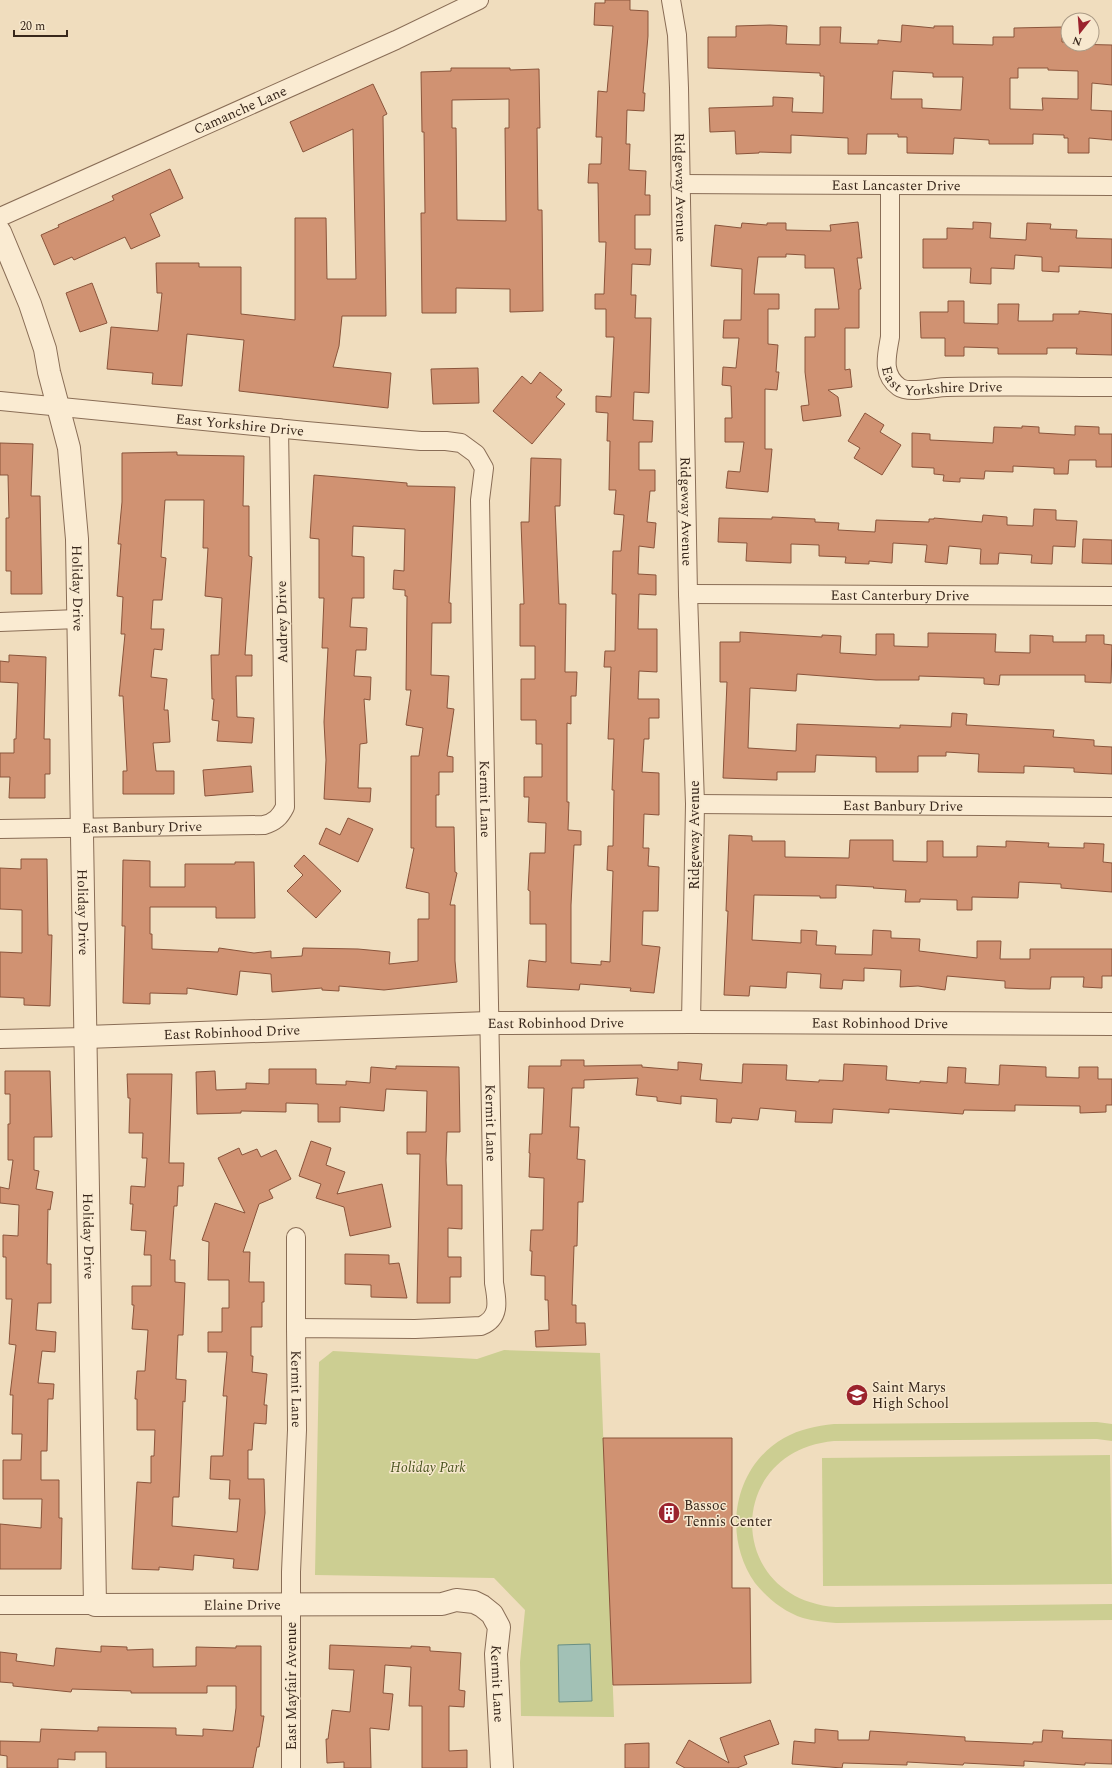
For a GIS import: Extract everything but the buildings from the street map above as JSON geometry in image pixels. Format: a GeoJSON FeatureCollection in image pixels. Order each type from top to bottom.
{"type":"FeatureCollection","features":[{"type":"Feature","properties":{"kind":"street","name":"Camanche Lane"},"geometry":{"type":"LineString","coordinates":[[0,217],[396,40],[479,0]]}},
{"type":"Feature","properties":{"kind":"street","name":"Ridgeway Avenue"},"geometry":{"type":"LineString","coordinates":[[671,0],[677,35],[688,594],[695,804],[691,1022]]}},
{"type":"Feature","properties":{"kind":"street","name":"East Lancaster Drive"},"geometry":{"type":"LineString","coordinates":[[680,184],[1112,186]]}},
{"type":"Feature","properties":{"kind":"street","name":"East Yorkshire Drive"},"geometry":{"type":"LineString","coordinates":[[890,185],[890,336],[886,360],[888,376],[899,387],[918,390],[946,387],[1112,388]]}},
{"type":"Feature","properties":{"kind":"street","name":"Holiday Drive"},"geometry":{"type":"LineString","coordinates":[[0,232],[30,304],[45,349],[49,372],[69,448],[78,539],[81,827],[96,1605]]}},
{"type":"Feature","properties":{"kind":"street","name":"East Yorkshire Drive"},"geometry":{"type":"LineString","coordinates":[[0,401],[421,442],[461,442],[476,454]]}},
{"type":"Feature","properties":{"kind":"street","name":"Audrey Drive"},"geometry":{"type":"LineString","coordinates":[[279,428],[284,806],[281,815]]}},
{"type":"Feature","properties":{"kind":"street","name":"Kermit Lane"},"geometry":{"type":"LineString","coordinates":[[291,1604],[297,1437],[296,1328],[416,1329],[481,1326],[489,1323],[497,1309],[494,1283],[480,500],[484,468],[476,454]]}},
{"type":"Feature","properties":{"kind":"street","name":"East Canterbury Drive"},"geometry":{"type":"LineString","coordinates":[[688,594],[1112,596]]}},
{"type":"Feature","properties":{"kind":"street"},"geometry":{"type":"LineString","coordinates":[[0,622],[78,619]]}},
{"type":"Feature","properties":{"kind":"street","name":"East Banbury Drive"},"geometry":{"type":"LineString","coordinates":[[695,804],[1112,807]]}},
{"type":"Feature","properties":{"kind":"street","name":"East Banbury Drive"},"geometry":{"type":"LineString","coordinates":[[0,829],[264,825],[273,823],[281,815]]}},
{"type":"Feature","properties":{"kind":"street","name":"East Robinhood Drive"},"geometry":{"type":"LineString","coordinates":[[0,1039],[489,1023],[691,1022],[1112,1024]]}},
{"type":"Feature","properties":{"kind":"street"},"geometry":{"type":"LineString","coordinates":[[296,1237],[296,1328]]}},
{"type":"Feature","properties":{"kind":"street","name":"Elaine Drive"},"geometry":{"type":"LineString","coordinates":[[0,1605],[442,1604],[456,1600],[474,1602],[482,1606]]}},
{"type":"Feature","properties":{"kind":"street","name":"East Mayfair Avenue"},"geometry":{"type":"LineString","coordinates":[[291,1604],[291,1768]]}},
{"type":"Feature","properties":{"kind":"street","name":"Kermit Lane"},"geometry":{"type":"LineString","coordinates":[[482,1606],[492,1614],[498,1627],[496,1654],[502,1768]]}},
{"type":"Feature","properties":{"kind":"green space","name":"Holiday Park"},"geometry":{"type":"Polygon","coordinates":[[[504,1350],[600,1353],[614,1717],[521,1716],[520,1662],[525,1610],[494,1578],[315,1575],[319,1362],[333,1351],[477,1359],[504,1350]]]}},
{"type":"Feature","properties":{"kind":"green space"},"geometry":{"type":"Polygon","coordinates":[[[1097,1422],[1112,1424],[1112,1441],[1097,1439],[834,1441],[798,1451],[772,1470],[757,1496],[752,1525],[758,1554],[773,1579],[800,1598],[836,1607],[1112,1604],[1112,1620],[836,1623],[815,1621],[789,1612],[776,1604],[755,1583],[745,1564],[738,1545],[736,1524],[738,1504],[744,1484],[753,1466],[767,1451],[784,1438],[796,1432],[834,1424],[1097,1422]]]}},
{"type":"Feature","properties":{"kind":"green space"},"geometry":{"type":"Polygon","coordinates":[[[1110,1455],[1112,1584],[823,1586],[822,1458],[1110,1455]]]}},
{"type":"Feature","properties":{"kind":"water"},"geometry":{"type":"Polygon","coordinates":[[[590,1644],[592,1701],[559,1702],[558,1645],[590,1644]]]}},
{"type":"Feature","properties":{"kind":"place","name":"Saint Marys High School"},"geometry":{"type":"Point","coordinates":[857,1395]}},
{"type":"Feature","properties":{"kind":"place","name":"Bassoc Tennis Center"},"geometry":{"type":"Point","coordinates":[669,1513]}}]}
